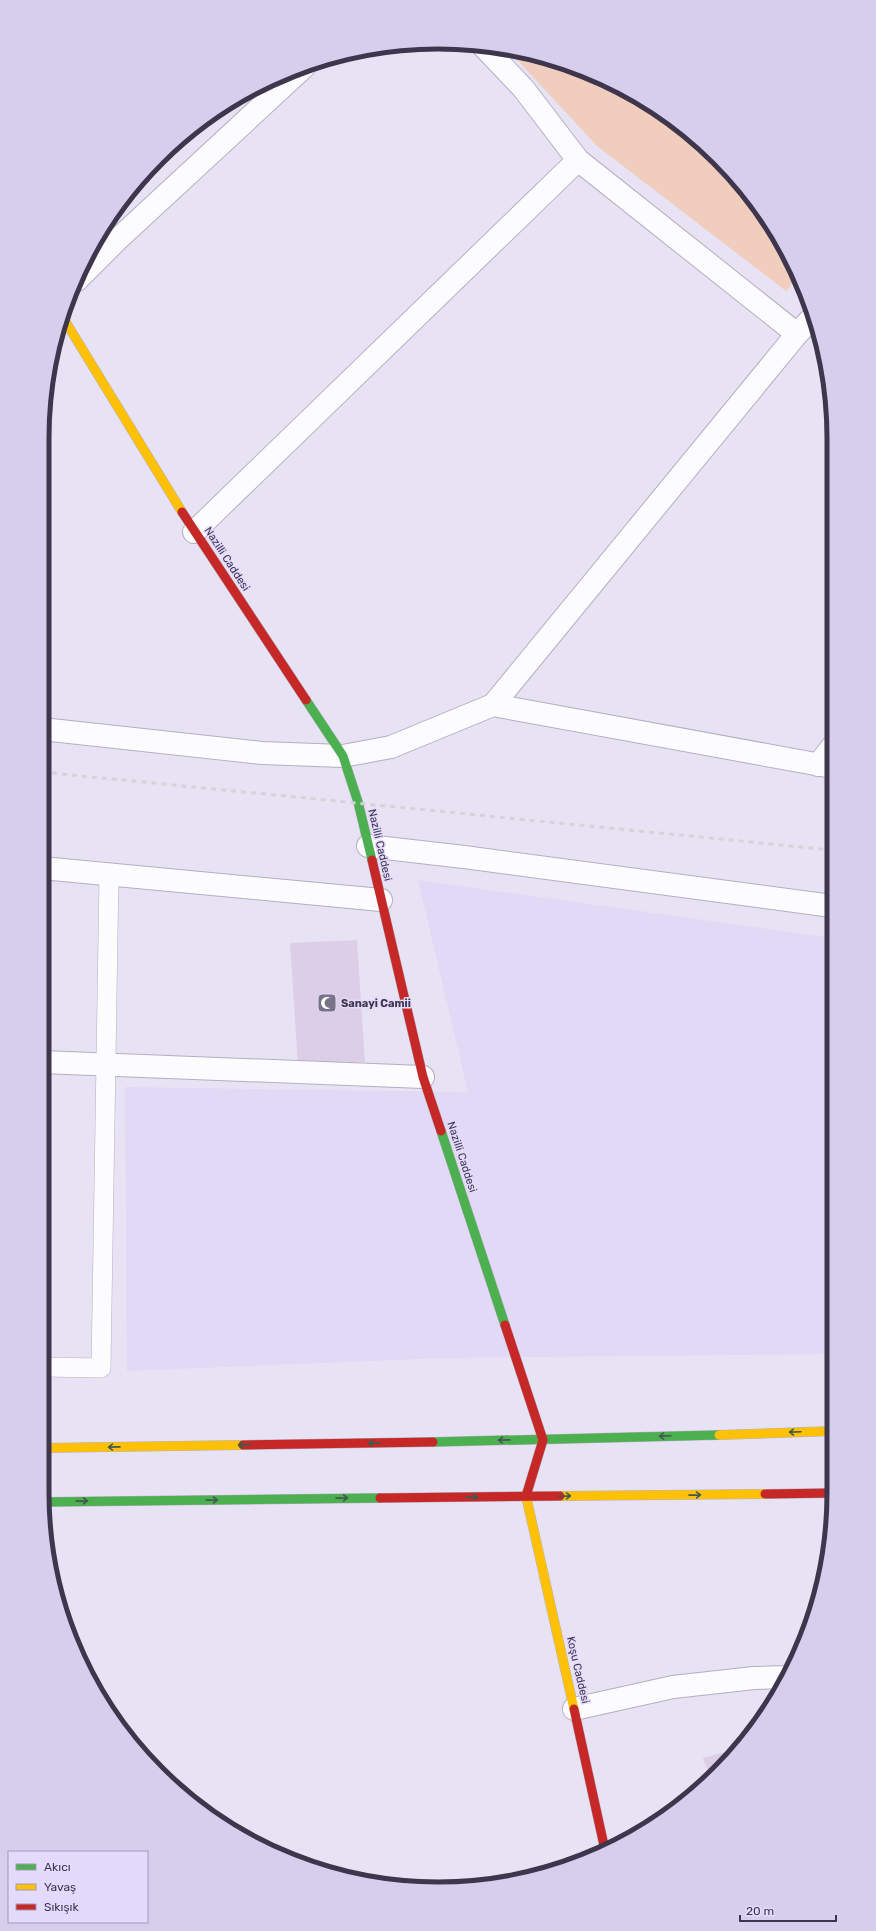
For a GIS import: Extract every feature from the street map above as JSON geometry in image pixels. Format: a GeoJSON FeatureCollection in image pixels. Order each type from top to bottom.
{"type":"FeatureCollection","features":[{"type":"Feature","properties":{"kind":"main road","name":"Nazilli Caddesi"},"geometry":{"type":"LineString","coordinates":[[67,323],[194,532],[343,756],[358,802],[423,1077],[543,1440]]}},
{"type":"Feature","properties":{"kind":"main road"},"geometry":{"type":"LineString","coordinates":[[49,1448],[543,1440],[827,1431]]}},
{"type":"Feature","properties":{"kind":"main road"},"geometry":{"type":"LineString","coordinates":[[526,1496],[543,1440]]}},
{"type":"Feature","properties":{"kind":"main road"},"geometry":{"type":"LineString","coordinates":[[49,1502],[827,1493]]}},
{"type":"Feature","properties":{"kind":"main road","name":"Koşu Caddesi"},"geometry":{"type":"LineString","coordinates":[[526,1496],[604,1845]]}},
{"type":"Feature","properties":{"kind":"street"},"geometry":{"type":"LineString","coordinates":[[489,52],[523,88],[578,160],[797,334]]}},
{"type":"Feature","properties":{"kind":"street"},"geometry":{"type":"LineString","coordinates":[[87,270],[117,240],[292,78]]}},
{"type":"Feature","properties":{"kind":"street"},"geometry":{"type":"LineString","coordinates":[[194,532],[578,160]]}},
{"type":"Feature","properties":{"kind":"street"},"geometry":{"type":"LineString","coordinates":[[49,730],[262,753],[343,756],[391,747],[493,705],[809,321]]}},
{"type":"Feature","properties":{"kind":"street"},"geometry":{"type":"LineString","coordinates":[[493,705],[825,766]]}},
{"type":"Feature","properties":{"kind":"street"},"geometry":{"type":"LineString","coordinates":[[368,846],[472,858],[827,905]]}},
{"type":"Feature","properties":{"kind":"street"},"geometry":{"type":"LineString","coordinates":[[49,869],[381,900]]}},
{"type":"Feature","properties":{"kind":"street"},"geometry":{"type":"LineString","coordinates":[[49,1062],[423,1077]]}},
{"type":"Feature","properties":{"kind":"street"},"geometry":{"type":"LineString","coordinates":[[574,1708],[673,1687],[781,1676]]}},
{"type":"Feature","properties":{"kind":"lane"},"geometry":{"type":"LineString","coordinates":[[49,1367],[102,1368],[109,875]]}},
{"type":"Feature","properties":{"kind":"shaded area"},"geometry":{"type":"Polygon","coordinates":[[[513,56],[563,70],[610,89],[632,101],[675,129],[713,163],[747,201],[775,244],[794,281],[786,291],[597,146],[513,56]]]}},
{"type":"Feature","properties":{"kind":"shaded area"},"geometry":{"type":"Polygon","coordinates":[[[418,880],[827,937],[827,1354],[444,1358],[127,1371],[125,1087],[468,1092],[418,880]]]}},
{"type":"Feature","properties":{"kind":"building","name":"Sanayi Camii"},"geometry":{"type":"Polygon","coordinates":[[[357,940],[365,1062],[298,1066],[290,943],[357,940]]]}},
{"type":"Feature","properties":{"kind":"building"},"geometry":{"type":"Polygon","coordinates":[[[728,1751],[708,1772],[703,1758],[728,1751]]]}},
{"type":"Feature","properties":{"kind":"railway"},"geometry":{"type":"LineString","coordinates":[[49,773],[827,850]]}},
{"type":"Feature","properties":{"kind":"traffic: fast"},"geometry":{"type":"LineString","coordinates":[[306,700],[343,756],[358,802],[372,860]]}},
{"type":"Feature","properties":{"kind":"traffic: fast"},"geometry":{"type":"LineString","coordinates":[[441,1131],[505,1325]]}},
{"type":"Feature","properties":{"kind":"traffic: fast"},"geometry":{"type":"LineString","coordinates":[[433,1442],[719,1435]]}},
{"type":"Feature","properties":{"kind":"traffic: fast"},"geometry":{"type":"LineString","coordinates":[[49,1502],[380,1498]]}},
{"type":"Feature","properties":{"kind":"traffic: slow"},"geometry":{"type":"LineString","coordinates":[[67,323],[182,512]]}},
{"type":"Feature","properties":{"kind":"traffic: slow"},"geometry":{"type":"LineString","coordinates":[[719,1435],[827,1431]]}},
{"type":"Feature","properties":{"kind":"traffic: slow"},"geometry":{"type":"LineString","coordinates":[[49,1448],[243,1445]]}},
{"type":"Feature","properties":{"kind":"traffic: slow"},"geometry":{"type":"LineString","coordinates":[[560,1496],[765,1494]]}},
{"type":"Feature","properties":{"kind":"traffic: slow"},"geometry":{"type":"LineString","coordinates":[[526,1496],[574,1709]]}},
{"type":"Feature","properties":{"kind":"traffic: jam"},"geometry":{"type":"LineString","coordinates":[[182,512],[306,700]]}},
{"type":"Feature","properties":{"kind":"traffic: jam"},"geometry":{"type":"LineString","coordinates":[[372,860],[423,1077],[441,1131]]}},
{"type":"Feature","properties":{"kind":"traffic: jam"},"geometry":{"type":"LineString","coordinates":[[505,1325],[543,1440]]}},
{"type":"Feature","properties":{"kind":"traffic: jam"},"geometry":{"type":"LineString","coordinates":[[526,1496],[543,1440]]}},
{"type":"Feature","properties":{"kind":"traffic: jam"},"geometry":{"type":"LineString","coordinates":[[243,1445],[433,1442]]}},
{"type":"Feature","properties":{"kind":"traffic: jam"},"geometry":{"type":"LineString","coordinates":[[765,1494],[827,1493]]}},
{"type":"Feature","properties":{"kind":"traffic: jam"},"geometry":{"type":"LineString","coordinates":[[380,1498],[560,1496]]}},
{"type":"Feature","properties":{"kind":"traffic: jam"},"geometry":{"type":"LineString","coordinates":[[574,1709],[604,1845]]}},
{"type":"Feature","properties":{"kind":"place","name":"Sanayi Camii"},"geometry":{"type":"Point","coordinates":[327,1003]}}]}
